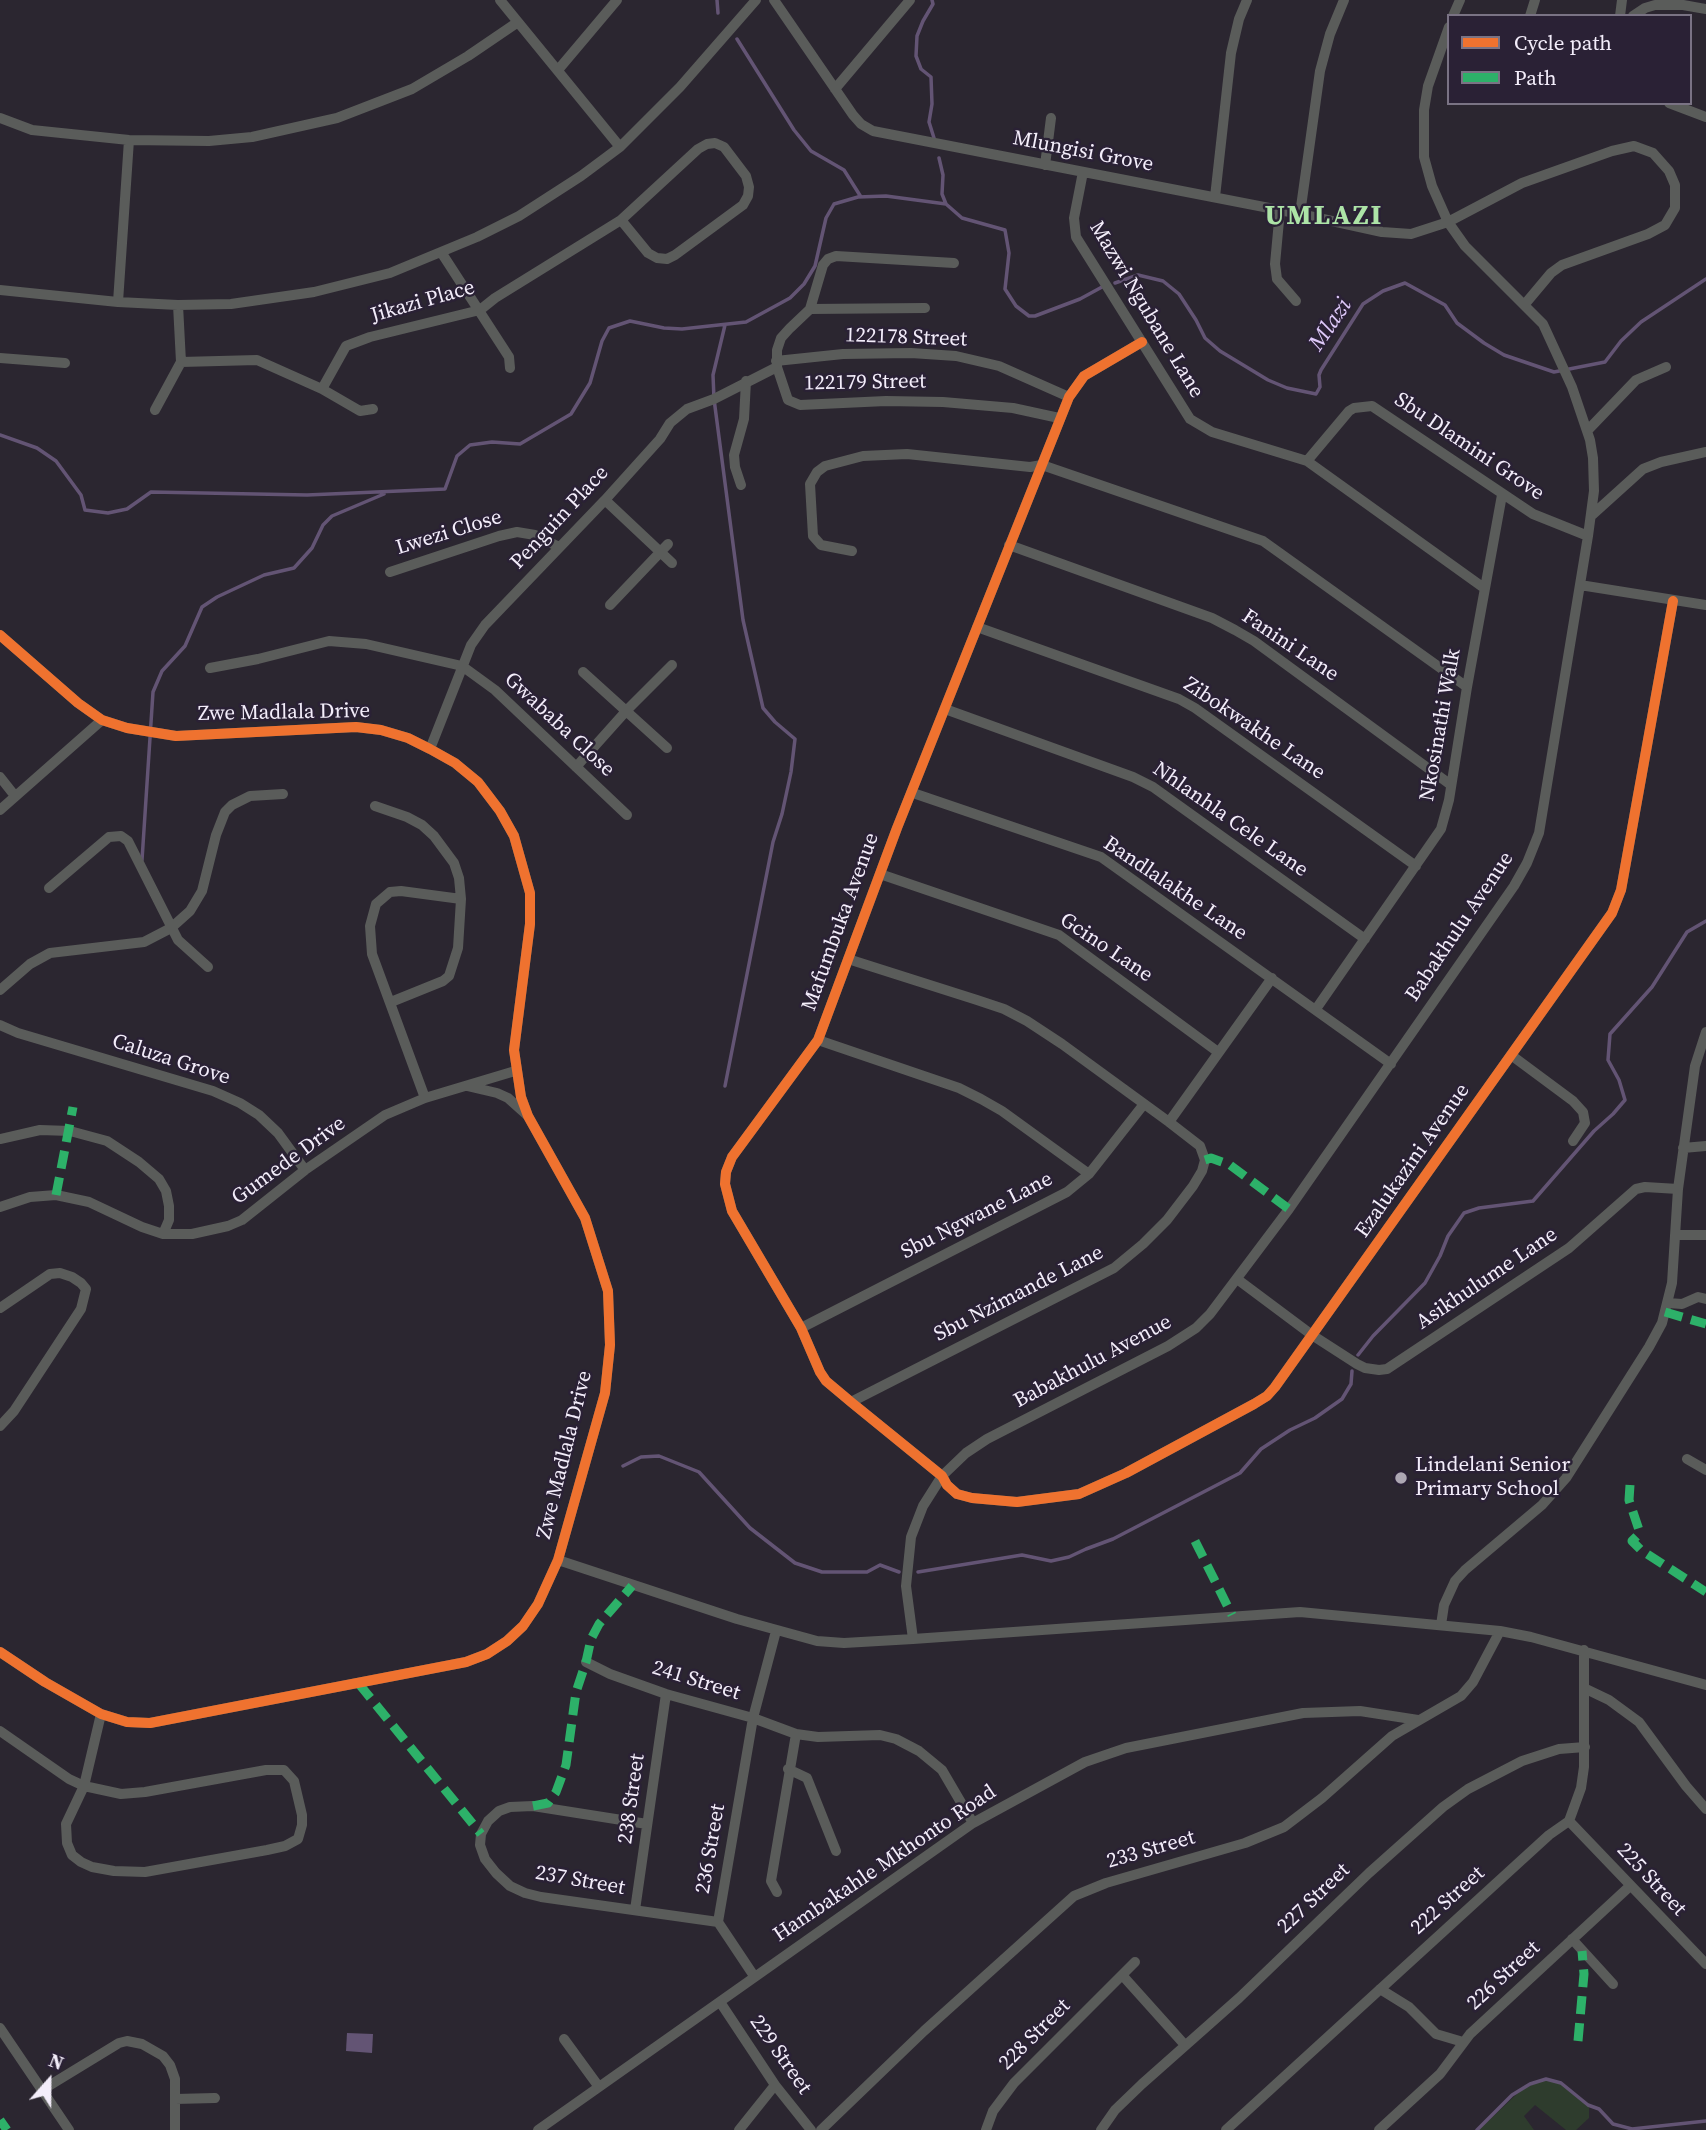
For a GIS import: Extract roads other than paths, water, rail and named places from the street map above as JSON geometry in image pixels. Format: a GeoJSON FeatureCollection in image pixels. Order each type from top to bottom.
{"type":"FeatureCollection","features":[{"type":"Feature","properties":{"kind":"street"},"geometry":{"type":"LineString","coordinates":[[500,0],[620,147]]}},
{"type":"Feature","properties":{"kind":"street"},"geometry":{"type":"LineString","coordinates":[[558,70],[617,0]]}},
{"type":"Feature","properties":{"kind":"street"},"geometry":{"type":"LineString","coordinates":[[0,290],[118,302],[178,305],[244,303],[314,292],[390,273],[519,216],[620,147],[680,87],[756,0]]}},
{"type":"Feature","properties":{"kind":"street","name":"Mlungisi Grove"},"geometry":{"type":"LineString","coordinates":[[774,0],[853,115],[873,131],[1399,234],[1411,234],[1448,222],[1522,183],[1612,151],[1634,146],[1653,153],[1662,161],[1670,171],[1677,197],[1675,208],[1665,225],[1648,234],[1562,265],[1551,273],[1525,304]]}},
{"type":"Feature","properties":{"kind":"street"},"geometry":{"type":"LineString","coordinates":[[835,89],[910,0]]}},
{"type":"Feature","properties":{"kind":"street"},"geometry":{"type":"LineString","coordinates":[[1215,197],[1231,54],[1239,19],[1247,0]]}},
{"type":"Feature","properties":{"kind":"street"},"geometry":{"type":"LineString","coordinates":[[1300,214],[1320,71],[1330,34],[1344,0]]}},
{"type":"Feature","properties":{"kind":"street"},"geometry":{"type":"LineString","coordinates":[[1636,14],[1655,5],[1683,5],[1706,9]]}},
{"type":"Feature","properties":{"kind":"street"},"geometry":{"type":"LineString","coordinates":[[0,118],[32,130],[130,140],[209,141],[251,137],[337,118],[412,89],[518,22]]}},
{"type":"Feature","properties":{"kind":"street","name":"Babakhulu Avenue"},"geometry":{"type":"LineString","coordinates":[[913,1639],[906,1586],[911,1537],[923,1506],[943,1476],[966,1453],[987,1439],[1183,1337],[1210,1314],[1391,1064],[1514,886],[1533,849],[1543,816],[1588,537],[1594,491],[1594,458],[1569,381],[1544,324],[1482,264],[1448,222],[1432,186],[1424,157],[1428,86],[1447,33]]}},
{"type":"Feature","properties":{"kind":"street"},"geometry":{"type":"LineString","coordinates":[[1674,105],[1706,117]]}},
{"type":"Feature","properties":{"kind":"street"},"geometry":{"type":"LineString","coordinates":[[1045,165],[1051,118]]}},
{"type":"Feature","properties":{"kind":"street"},"geometry":{"type":"LineString","coordinates":[[118,302],[130,140]]}},
{"type":"Feature","properties":{"kind":"street","name":"Jikazi Place"},"geometry":{"type":"LineString","coordinates":[[321,389],[346,346],[370,337],[480,310],[621,220],[698,149],[707,144],[715,143],[724,147],[746,176],[749,187],[743,205],[667,259],[648,253],[621,220]]}},
{"type":"Feature","properties":{"kind":"street","name":"Mazwi Ngubane Lane"},"geometry":{"type":"LineString","coordinates":[[1083,172],[1074,218],[1076,237],[1190,419],[1212,432],[1307,461],[1484,588]]}},
{"type":"Feature","properties":{"kind":"street"},"geometry":{"type":"LineString","coordinates":[[1280,210],[1275,264],[1277,279],[1296,301]]}},
{"type":"Feature","properties":{"kind":"street"},"geometry":{"type":"LineString","coordinates":[[441,252],[509,357],[510,368]]}},
{"type":"Feature","properties":{"kind":"street","name":"122179 Street"},"geometry":{"type":"LineString","coordinates":[[954,263],[836,256],[828,259],[823,265],[810,309],[781,338],[777,364],[788,400],[800,405],[886,401],[943,402],[1013,408],[1059,418]]}},
{"type":"Feature","properties":{"kind":"street"},"geometry":{"type":"LineString","coordinates":[[155,410],[181,362],[178,305]]}},
{"type":"Feature","properties":{"kind":"street"},"geometry":{"type":"LineString","coordinates":[[810,309],[925,308]]}},
{"type":"Feature","properties":{"kind":"street","name":"Mafumbuka Avenue"},"geometry":{"type":"LineString","coordinates":[[943,1476],[851,1402],[820,1372],[801,1328],[732,1211],[725,1184],[726,1172],[732,1157],[818,1040],[880,874],[1069,397],[1084,376],[1142,342]]}},
{"type":"Feature","properties":{"kind":"street","name":"122178 Street"},"geometry":{"type":"LineString","coordinates":[[777,364],[843,354],[911,353],[956,356],[999,366],[1069,397]]}},
{"type":"Feature","properties":{"kind":"street"},"geometry":{"type":"LineString","coordinates":[[0,358],[65,363]]}},
{"type":"Feature","properties":{"kind":"street"},"geometry":{"type":"LineString","coordinates":[[181,362],[257,360],[321,389],[360,411],[373,410]]}},
{"type":"Feature","properties":{"kind":"street","name":"Penguin Place"},"geometry":{"type":"LineString","coordinates":[[430,749],[476,635],[605,500],[660,439],[670,423],[687,409],[714,399],[777,364]]}},
{"type":"Feature","properties":{"kind":"street"},"geometry":{"type":"LineString","coordinates":[[1587,431],[1636,380],[1666,366]]}},
{"type":"Feature","properties":{"kind":"street"},"geometry":{"type":"LineString","coordinates":[[741,485],[734,455],[744,419],[746,381]]}},
{"type":"Feature","properties":{"kind":"street","name":"Sbu Dlamini Grove"},"geometry":{"type":"LineString","coordinates":[[1307,461],[1349,411],[1372,406],[1502,495],[1543,519],[1588,537]]}},
{"type":"Feature","properties":{"kind":"street"},"geometry":{"type":"LineString","coordinates":[[1591,516],[1643,469],[1706,452]]}},
{"type":"Feature","properties":{"kind":"street"},"geometry":{"type":"LineString","coordinates":[[852,551],[821,545],[813,536],[810,484],[817,472],[825,466],[863,456],[907,454],[1042,466],[1263,541],[1467,687]]}},
{"type":"Feature","properties":{"kind":"street","name":"Nkosinathi Walk"},"geometry":{"type":"LineString","coordinates":[[1316,1009],[1441,829],[1502,495]]}},
{"type":"Feature","properties":{"kind":"street"},"geometry":{"type":"LineString","coordinates":[[605,500],[672,563]]}},
{"type":"Feature","properties":{"kind":"street","name":"Lwezi Close"},"geometry":{"type":"LineString","coordinates":[[390,572],[517,532],[535,535],[559,547]]}},
{"type":"Feature","properties":{"kind":"street"},"geometry":{"type":"LineString","coordinates":[[610,605],[668,544]]}},
{"type":"Feature","properties":{"kind":"street","name":"Fanini Lane"},"geometry":{"type":"LineString","coordinates":[[1009,545],[1212,618],[1235,630],[1262,646],[1451,785]]}},
{"type":"Feature","properties":{"kind":"street"},"geometry":{"type":"LineString","coordinates":[[1580,585],[1706,605]]}},
{"type":"Feature","properties":{"kind":"street","name":"Ezalukazini Avenue"},"geometry":{"type":"LineString","coordinates":[[943,1476],[947,1485],[957,1494],[992,1501],[1037,1501],[1079,1493],[1100,1486],[1267,1396],[1612,913],[1617,902],[1673,601]]}},
{"type":"Feature","properties":{"kind":"street","name":"Zibokwakhe Lane"},"geometry":{"type":"LineString","coordinates":[[977,627],[1179,699],[1416,866]]}},
{"type":"Feature","properties":{"kind":"street","name":"Zwe Madlala Drive"},"geometry":{"type":"LineString","coordinates":[[0,635],[78,703],[102,720],[127,729],[176,736],[356,727],[380,730],[408,738],[430,749],[455,763],[478,782],[500,811],[514,836],[530,893],[530,924],[516,1027],[515,1071],[521,1097],[528,1116],[585,1218],[608,1291],[610,1345],[605,1393],[558,1560],[538,1604],[523,1626],[487,1654],[466,1662],[150,1723],[127,1722],[101,1714],[0,1652]]}},
{"type":"Feature","properties":{"kind":"street"},"geometry":{"type":"LineString","coordinates":[[210,668],[329,641],[366,644],[462,666]]}},
{"type":"Feature","properties":{"kind":"street"},"geometry":{"type":"LineString","coordinates":[[576,767],[672,665]]}},
{"type":"Feature","properties":{"kind":"street","name":"Gwababa Close"},"geometry":{"type":"LineString","coordinates":[[462,666],[495,690],[627,816]]}},
{"type":"Feature","properties":{"kind":"street"},"geometry":{"type":"LineString","coordinates":[[583,672],[667,747]]}},
{"type":"Feature","properties":{"kind":"street","name":"Nhlanhla Cele Lane"},"geometry":{"type":"LineString","coordinates":[[945,709],[1133,777],[1153,788],[1365,939]]}},
{"type":"Feature","properties":{"kind":"street"},"geometry":{"type":"LineString","coordinates":[[0,810],[102,720]]}},
{"type":"Feature","properties":{"kind":"street"},"geometry":{"type":"LineString","coordinates":[[0,777],[15,796]]}},
{"type":"Feature","properties":{"kind":"street","name":"Bandlalakhe Lane"},"geometry":{"type":"LineString","coordinates":[[913,793],[1101,857],[1391,1064]]}},
{"type":"Feature","properties":{"kind":"street"},"geometry":{"type":"LineString","coordinates":[[0,990],[30,964],[50,953],[144,942],[171,928],[190,911],[202,891],[216,835],[225,812],[232,805],[250,796],[283,794]]}},
{"type":"Feature","properties":{"kind":"street"},"geometry":{"type":"LineString","coordinates":[[376,806],[407,817],[435,836],[454,863],[461,899],[458,948],[449,976],[443,981],[391,1002]]}},
{"type":"Feature","properties":{"kind":"street"},"geometry":{"type":"LineString","coordinates":[[50,888],[109,837],[121,836],[128,841],[171,928],[186,947],[208,967]]}},
{"type":"Feature","properties":{"kind":"street","name":"Gcino Lane"},"geometry":{"type":"LineString","coordinates":[[880,874],[1059,935],[1218,1052]]}},
{"type":"Feature","properties":{"kind":"street"},"geometry":{"type":"LineString","coordinates":[[425,1098],[372,954],[370,926],[376,904],[390,892],[461,899]]}},
{"type":"Feature","properties":{"kind":"street"},"geometry":{"type":"LineString","coordinates":[[848,959],[1004,1009],[1062,1044],[1169,1122],[1272,978]]}},
{"type":"Feature","properties":{"kind":"street","name":"Caluza Grove"},"geometry":{"type":"LineString","coordinates":[[0,1024],[18,1032],[213,1091],[240,1102],[278,1133],[305,1170]]}},
{"type":"Feature","properties":{"kind":"street"},"geometry":{"type":"LineString","coordinates":[[1441,1625],[1444,1605],[1455,1581],[1542,1505],[1578,1460],[1657,1335],[1668,1303],[1683,1148],[1695,1066],[1706,1032]]}},
{"type":"Feature","properties":{"kind":"street"},"geometry":{"type":"LineString","coordinates":[[818,1040],[959,1088],[1002,1111],[1089,1174]]}},
{"type":"Feature","properties":{"kind":"street"},"geometry":{"type":"LineString","coordinates":[[1511,1055],[1579,1107],[1585,1117],[1585,1123],[1573,1141]]}},
{"type":"Feature","properties":{"kind":"street","name":"Gumede Drive"},"geometry":{"type":"LineString","coordinates":[[0,1207],[30,1197],[73,1198],[89,1202],[163,1234],[192,1234],[242,1220],[305,1170],[385,1115],[425,1098],[515,1071]]}},
{"type":"Feature","properties":{"kind":"street"},"geometry":{"type":"LineString","coordinates":[[465,1086],[508,1098],[528,1116]]}},
{"type":"Feature","properties":{"kind":"street","name":"Sbu Ngwane Lane"},"geometry":{"type":"LineString","coordinates":[[801,1328],[1067,1192],[1089,1174],[1144,1104]]}},
{"type":"Feature","properties":{"kind":"street","name":"Sbu Nzimande Lane"},"geometry":{"type":"LineString","coordinates":[[851,1402],[1114,1268],[1143,1244],[1167,1220],[1193,1186],[1205,1160],[1200,1146],[1169,1122]]}},
{"type":"Feature","properties":{"kind":"street"},"geometry":{"type":"LineString","coordinates":[[0,1139],[40,1130],[70,1131],[107,1141],[159,1179],[166,1191],[169,1206],[169,1220],[163,1234]]}},
{"type":"Feature","properties":{"kind":"street"},"geometry":{"type":"LineString","coordinates":[[1683,1148],[1706,1146]]}},
{"type":"Feature","properties":{"kind":"street","name":"Asikhulume Lane"},"geometry":{"type":"LineString","coordinates":[[1237,1279],[1312,1335],[1365,1368],[1379,1370],[1387,1368],[1569,1248],[1636,1189],[1678,1189]]}},
{"type":"Feature","properties":{"kind":"street"},"geometry":{"type":"LineString","coordinates":[[1675,1236],[1706,1235]]}},
{"type":"Feature","properties":{"kind":"street"},"geometry":{"type":"LineString","coordinates":[[0,1308],[50,1274],[60,1273],[72,1277],[86,1289],[81,1309],[14,1410],[0,1426]]}},
{"type":"Feature","properties":{"kind":"street"},"geometry":{"type":"LineString","coordinates":[[1668,1303],[1682,1304],[1698,1297],[1706,1299]]}},
{"type":"Feature","properties":{"kind":"street"},"geometry":{"type":"LineString","coordinates":[[1687,1459],[1706,1470]]}},
{"type":"Feature","properties":{"kind":"street"},"geometry":{"type":"LineString","coordinates":[[558,1560],[632,1586],[817,1641],[844,1643],[913,1639],[1300,1612],[1500,1631],[1584,1650],[1706,1685]]}},
{"type":"Feature","properties":{"kind":"street","name":"236 Street"},"geometry":{"type":"LineString","coordinates":[[754,1976],[718,1922],[753,1718],[776,1631]]}},
{"type":"Feature","properties":{"kind":"street","name":"233 Street"},"geometry":{"type":"LineString","coordinates":[[821,2130],[924,2031],[1074,1896],[1106,1883],[1245,1843],[1284,1827],[1322,1798],[1392,1736],[1461,1696],[1473,1682],[1500,1631]]}},
{"type":"Feature","properties":{"kind":"street"},"geometry":{"type":"LineString","coordinates":[[1569,1821],[1581,1788],[1585,1747],[1584,1650]]}},
{"type":"Feature","properties":{"kind":"street","name":"241 Street"},"geometry":{"type":"LineString","coordinates":[[586,1662],[610,1674],[666,1694],[753,1718],[796,1734],[818,1737],[880,1735],[895,1739],[919,1751],[942,1770],[973,1823]]}},
{"type":"Feature","properties":{"kind":"street"},"geometry":{"type":"LineString","coordinates":[[1586,1689],[1609,1700],[1639,1722],[1685,1786],[1706,1809]]}},
{"type":"Feature","properties":{"kind":"street","name":"238 Street"},"geometry":{"type":"LineString","coordinates":[[635,1910],[666,1694]]}},
{"type":"Feature","properties":{"kind":"street","name":"Hambakahle Mkhonto Road"},"geometry":{"type":"LineString","coordinates":[[538,2130],[973,1823],[1085,1762],[1126,1748],[1303,1713],[1360,1711],[1418,1720]]}},
{"type":"Feature","properties":{"kind":"street"},"geometry":{"type":"LineString","coordinates":[[0,1731],[69,1779],[84,1786],[108,1792],[132,1794],[277,1769],[290,1774],[294,1781],[302,1825],[298,1839],[267,1850],[145,1872],[92,1867],[72,1855],[65,1833],[69,1815],[84,1786],[101,1714]]}},
{"type":"Feature","properties":{"kind":"street"},"geometry":{"type":"LineString","coordinates":[[777,1892],[771,1881],[796,1734]]}},
{"type":"Feature","properties":{"kind":"street","name":"227 Street"},"geometry":{"type":"LineString","coordinates":[[1101,2130],[1115,2110],[1184,2044],[1238,1998],[1369,1873],[1443,1807],[1468,1789],[1531,1757],[1559,1749],[1585,1747]]}},
{"type":"Feature","properties":{"kind":"street"},"geometry":{"type":"LineString","coordinates":[[788,1769],[807,1778],[836,1852]]}},
{"type":"Feature","properties":{"kind":"street","name":"237 Street"},"geometry":{"type":"LineString","coordinates":[[647,1824],[533,1806],[510,1807],[499,1811],[488,1821],[481,1834],[480,1845],[485,1858],[510,1886],[541,1897],[718,1922]]}},
{"type":"Feature","properties":{"kind":"street","name":"225 Street"},"geometry":{"type":"LineString","coordinates":[[1569,1821],[1706,1964]]}},
{"type":"Feature","properties":{"kind":"street","name":"222 Street"},"geometry":{"type":"LineString","coordinates":[[1226,2130],[1549,1835],[1569,1821]]}},
{"type":"Feature","properties":{"kind":"street","name":"226 Street"},"geometry":{"type":"LineString","coordinates":[[1379,2130],[1440,2074],[1463,2042],[1630,1886]]}},
{"type":"Feature","properties":{"kind":"street","name":"226 Street"},"geometry":{"type":"LineString","coordinates":[[1572,1939],[1613,1984]]}},
{"type":"Feature","properties":{"kind":"street","name":"228 Street"},"geometry":{"type":"LineString","coordinates":[[986,2130],[993,2110],[1014,2083],[1135,1962]]}},
{"type":"Feature","properties":{"kind":"street"},"geometry":{"type":"LineString","coordinates":[[1123,1976],[1184,2044]]}},
{"type":"Feature","properties":{"kind":"street","name":"226 Street"},"geometry":{"type":"LineString","coordinates":[[1380,1989],[1409,2007],[1436,2034],[1463,2042]]}},
{"type":"Feature","properties":{"kind":"street","name":"229 Street"},"geometry":{"type":"LineString","coordinates":[[720,2002],[775,2085],[811,2130]]}},
{"type":"Feature","properties":{"kind":"street"},"geometry":{"type":"LineString","coordinates":[[0,2028],[69,2130]]}},
{"type":"Feature","properties":{"kind":"street"},"geometry":{"type":"LineString","coordinates":[[564,2039],[599,2087]]}},
{"type":"Feature","properties":{"kind":"street"},"geometry":{"type":"LineString","coordinates":[[42,2090],[109,2048],[127,2041],[142,2044],[163,2056],[170,2065],[174,2079],[175,2130]]}},
{"type":"Feature","properties":{"kind":"street"},"geometry":{"type":"LineString","coordinates":[[738,2130],[775,2085]]}},
{"type":"Feature","properties":{"kind":"street"},"geometry":{"type":"LineString","coordinates":[[175,2099],[215,2098]]}},
{"type":"Feature","properties":{"kind":"waterway"},"geometry":{"type":"LineString","coordinates":[[717,0],[718,13]]}},
{"type":"Feature","properties":{"kind":"waterway"},"geometry":{"type":"LineString","coordinates":[[932,0],[933,4],[917,36],[916,56],[921,69],[931,77],[932,104],[929,122],[934,138]]}},
{"type":"Feature","properties":{"kind":"waterway"},"geometry":{"type":"LineString","coordinates":[[737,39],[794,130],[811,151],[844,170],[861,197]]}},
{"type":"Feature","properties":{"kind":"waterway"},"geometry":{"type":"LineString","coordinates":[[939,158],[943,175],[942,194],[946,204]]}},
{"type":"Feature","properties":{"kind":"waterway"},"geometry":{"type":"LineString","coordinates":[[0,435],[37,448],[56,461],[81,495],[85,510],[108,513],[127,509],[151,492],[307,495],[445,489],[457,456],[470,445],[492,442],[520,444],[571,414],[590,383],[602,341],[609,328],[630,321],[682,329],[746,322],[790,298],[804,284],[815,266],[826,218],[834,204],[858,197],[886,196],[946,204],[962,218],[1005,230],[1009,253],[1005,289],[1016,306],[1029,316],[1080,299],[1102,287]]}},
{"type":"Feature","properties":{"kind":"waterway","name":"Mlazi"},"geometry":{"type":"LineString","coordinates":[[1115,283],[1138,275],[1163,281],[1179,294],[1205,338],[1220,351],[1268,380],[1287,388],[1316,394],[1320,387],[1321,370],[1363,304],[1383,291],[1405,283],[1445,305],[1457,323],[1504,355],[1554,372],[1605,362],[1621,341],[1641,322],[1706,279]]}},
{"type":"Feature","properties":{"kind":"waterway"},"geometry":{"type":"LineString","coordinates":[[725,325],[713,375],[714,399],[743,620],[763,708],[795,739],[791,772],[773,842],[725,1086]]}},
{"type":"Feature","properties":{"kind":"waterway"},"geometry":{"type":"LineString","coordinates":[[142,860],[153,692],[162,671],[185,646],[202,607],[264,575],[294,568],[312,548],[323,525],[332,516],[384,494]]}},
{"type":"Feature","properties":{"kind":"waterway"},"geometry":{"type":"LineString","coordinates":[[1358,1355],[1425,1283],[1448,1236],[1464,1213],[1479,1208],[1533,1201],[1625,1100],[1619,1080],[1608,1060],[1610,1034],[1652,987],[1687,932],[1706,921]]}},
{"type":"Feature","properties":{"kind":"waterway"},"geometry":{"type":"LineString","coordinates":[[918,1572],[1022,1555],[1051,1561],[1069,1557],[1113,1539],[1240,1473],[1261,1449],[1342,1399],[1351,1384],[1352,1371]]}},
{"type":"Feature","properties":{"kind":"waterway"},"geometry":{"type":"LineString","coordinates":[[623,1466],[641,1457],[659,1456],[699,1472],[750,1528],[795,1563],[822,1572],[867,1572],[880,1565],[899,1572]]}},
{"type":"Feature","properties":{"kind":"waterway"},"geometry":{"type":"LineString","coordinates":[[1477,2130],[1512,2095],[1530,2084],[1546,2079],[1561,2083],[1588,2105],[1599,2109],[1613,2124],[1632,2129],[1706,2121]]}},
{"type":"Feature","properties":{"kind":"place","name":"Lindelani Senior Primary School"},"geometry":{"type":"Point","coordinates":[1401,1478]}},
{"type":"Feature","properties":{"kind":"district","name":"UMLAZI"},"geometry":{"type":"Point","coordinates":[1324,217]}}]}
